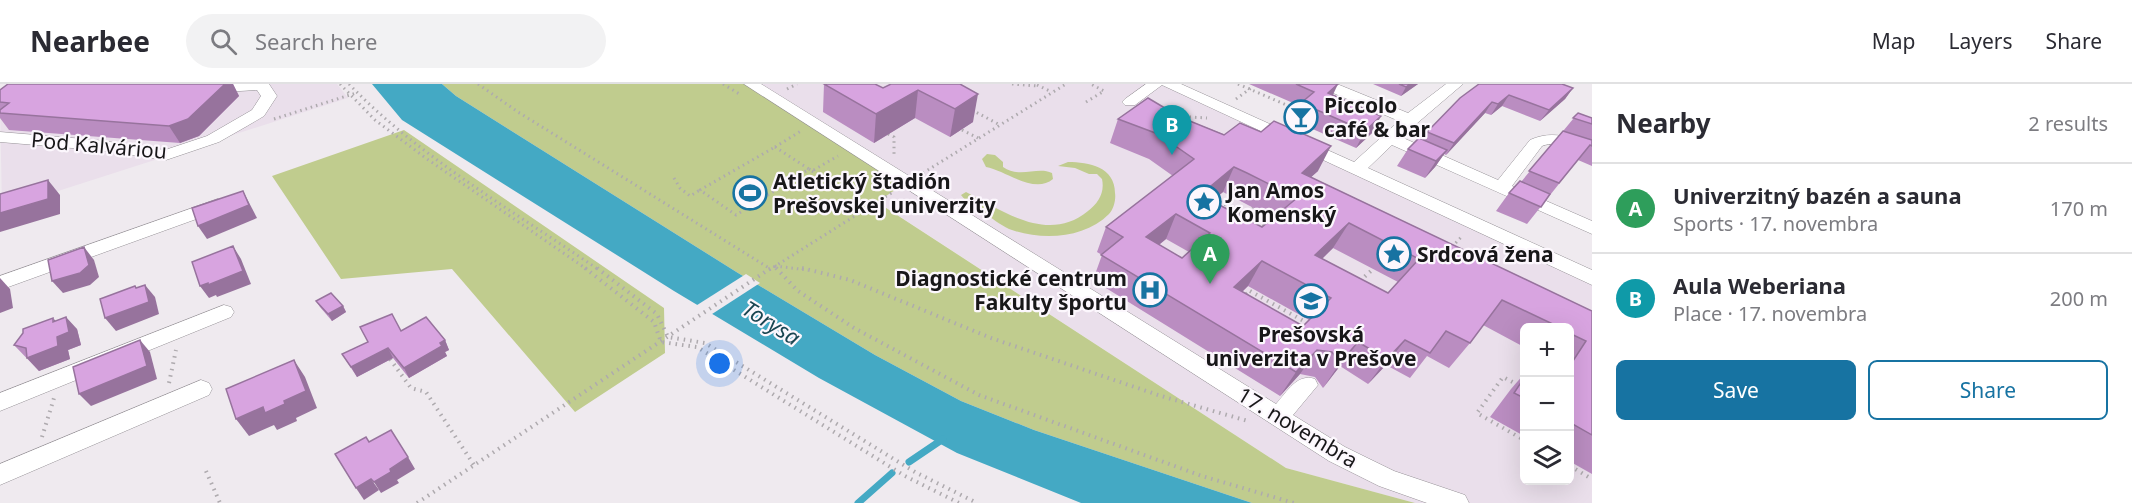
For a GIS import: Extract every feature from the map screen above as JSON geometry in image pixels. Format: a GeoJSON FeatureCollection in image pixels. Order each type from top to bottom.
{"type":"FeatureCollection","features":[{"type":"Feature","properties":{"kind":"street","name":"Pod Kalváriou"},"geometry":{"type":"LineString","coordinates":[[0,137],[166,155],[213,139],[241,123],[258,113],[269,96],[264,87],[258,85],[237,84],[193,90]]}},
{"type":"Feature","properties":{"kind":"street"},"geometry":{"type":"LineString","coordinates":[[1130,102],[1156,84]]}},
{"type":"Feature","properties":{"kind":"street"},"geometry":{"type":"LineString","coordinates":[[1169,84],[1592,278]]}},
{"type":"Feature","properties":{"kind":"street"},"geometry":{"type":"LineString","coordinates":[[1324,84],[1410,120]]}},
{"type":"Feature","properties":{"kind":"street"},"geometry":{"type":"LineString","coordinates":[[1356,170],[1410,120],[1456,84]]}},
{"type":"Feature","properties":{"kind":"street","name":"17. novembra"},"geometry":{"type":"LineString","coordinates":[[747,90],[853,147],[1336,454],[1386,478],[1457,503]]}},
{"type":"Feature","properties":{"kind":"street"},"geometry":{"type":"LineString","coordinates":[[1390,138],[1592,228]]}},
{"type":"Feature","properties":{"kind":"street"},"geometry":{"type":"LineString","coordinates":[[1501,188],[1540,140],[1559,140],[1592,152]]}},
{"type":"Feature","properties":{"kind":"street"},"geometry":{"type":"LineString","coordinates":[[0,283],[231,201]]}},
{"type":"Feature","properties":{"kind":"street"},"geometry":{"type":"LineString","coordinates":[[0,402],[224,312]]}},
{"type":"Feature","properties":{"kind":"street"},"geometry":{"type":"LineString","coordinates":[[1278,416],[1307,385]]}},
{"type":"Feature","properties":{"kind":"street"},"geometry":{"type":"LineString","coordinates":[[0,475],[201,389]]}},
{"type":"Feature","properties":{"kind":"path"},"geometry":{"type":"LineString","coordinates":[[340,84],[375,120],[427,159],[607,283],[654,322],[661,342]]}},
{"type":"Feature","properties":{"kind":"path"},"geometry":{"type":"LineString","coordinates":[[348,84],[380,116],[432,155],[622,287],[657,315],[668,338]]}},
{"type":"Feature","properties":{"kind":"path"},"geometry":{"type":"LineString","coordinates":[[417,503],[769,269],[527,118],[478,84]]}},
{"type":"Feature","properties":{"kind":"path"},"geometry":{"type":"LineString","coordinates":[[723,84],[747,90]]}},
{"type":"Feature","properties":{"kind":"path"},"geometry":{"type":"LineString","coordinates":[[1012,84],[1037,85],[1052,93]]}},
{"type":"Feature","properties":{"kind":"path"},"geometry":{"type":"LineString","coordinates":[[1086,102],[1104,91],[1091,84]]}},
{"type":"Feature","properties":{"kind":"path"},"geometry":{"type":"LineString","coordinates":[[1236,99],[1254,86]]}},
{"type":"Feature","properties":{"kind":"path"},"geometry":{"type":"LineString","coordinates":[[270,121],[356,93]]}},
{"type":"Feature","properties":{"kind":"path"},"geometry":{"type":"LineString","coordinates":[[1271,98],[1276,95]]}},
{"type":"Feature","properties":{"kind":"path"},"geometry":{"type":"LineString","coordinates":[[1286,105],[1290,101]]}},
{"type":"Feature","properties":{"kind":"path"},"geometry":{"type":"LineString","coordinates":[[963,105],[1000,125]]}},
{"type":"Feature","properties":{"kind":"path"},"geometry":{"type":"LineString","coordinates":[[1298,112],[1303,107]]}},
{"type":"Feature","properties":{"kind":"path"},"geometry":{"type":"LineString","coordinates":[[1169,116],[1215,118]]}},
{"type":"Feature","properties":{"kind":"path"},"geometry":{"type":"LineString","coordinates":[[674,178],[680,188],[690,196],[802,132],[792,126]]}},
{"type":"Feature","properties":{"kind":"path"},"geometry":{"type":"LineString","coordinates":[[962,130],[978,138]]}},
{"type":"Feature","properties":{"kind":"path"},"geometry":{"type":"LineString","coordinates":[[888,134],[894,137],[894,164]]}},
{"type":"Feature","properties":{"kind":"path"},"geometry":{"type":"LineString","coordinates":[[775,147],[818,174]]}},
{"type":"Feature","properties":{"kind":"path"},"geometry":{"type":"LineString","coordinates":[[700,190],[736,214],[853,147]]}},
{"type":"Feature","properties":{"kind":"path"},"geometry":{"type":"LineString","coordinates":[[785,184],[793,189]]}},
{"type":"Feature","properties":{"kind":"path"},"geometry":{"type":"LineString","coordinates":[[1221,210],[1236,198]]}},
{"type":"Feature","properties":{"kind":"path"},"geometry":{"type":"LineString","coordinates":[[1215,199],[1274,231]]}},
{"type":"Feature","properties":{"kind":"path"},"geometry":{"type":"LineString","coordinates":[[1234,221],[1253,207]]}},
{"type":"Feature","properties":{"kind":"path"},"geometry":{"type":"LineString","coordinates":[[1449,250],[1472,223]]}},
{"type":"Feature","properties":{"kind":"path"},"geometry":{"type":"LineString","coordinates":[[1258,231],[1264,225]]}},
{"type":"Feature","properties":{"kind":"path"},"geometry":{"type":"LineString","coordinates":[[1249,422],[1180,402],[991,338],[850,280],[802,268],[774,266],[798,291],[854,328],[979,395],[1202,476],[1294,503]]}},
{"type":"Feature","properties":{"kind":"path"},"geometry":{"type":"LineString","coordinates":[[1360,282],[1373,269]]}},
{"type":"Feature","properties":{"kind":"path"},"geometry":{"type":"LineString","coordinates":[[1350,277],[1368,286]]}},
{"type":"Feature","properties":{"kind":"path"},"geometry":{"type":"LineString","coordinates":[[1264,322],[1294,340],[1309,324],[1281,306],[1250,291],[1239,301],[1269,318]]}},
{"type":"Feature","properties":{"kind":"path"},"geometry":{"type":"LineString","coordinates":[[1259,327],[1281,306]]}},
{"type":"Feature","properties":{"kind":"path"},"geometry":{"type":"LineString","coordinates":[[668,338],[705,343],[915,472],[977,503]]}},
{"type":"Feature","properties":{"kind":"path"},"geometry":{"type":"LineString","coordinates":[[661,342],[697,347],[905,476],[959,503]]}},
{"type":"Feature","properties":{"kind":"path"},"geometry":{"type":"LineString","coordinates":[[164,404],[176,349]]}},
{"type":"Feature","properties":{"kind":"path"},"geometry":{"type":"LineString","coordinates":[[390,359],[411,388],[426,392],[474,465]]}},
{"type":"Feature","properties":{"kind":"path"},"geometry":{"type":"LineString","coordinates":[[1520,386],[1503,377],[1477,413],[1520,438]]}},
{"type":"Feature","properties":{"kind":"path"},"geometry":{"type":"LineString","coordinates":[[34,460],[55,397],[44,402]]}},
{"type":"Feature","properties":{"kind":"path"},"geometry":{"type":"LineString","coordinates":[[1574,469],[1592,479]]}},
{"type":"Feature","properties":{"kind":"path"},"geometry":{"type":"LineString","coordinates":[[206,471],[220,503]]}},
{"type":"Feature","properties":{"kind":"shaded area"},"geometry":{"type":"Polygon","coordinates":[[[20,84],[337,84],[348,98],[2,209],[0,102],[20,84]]]}},
{"type":"Feature","properties":{"kind":"shaded area","name":"Prešovská univerzita v Prešove"},"geometry":{"type":"Polygon","coordinates":[[[748,84],[1173,84],[1592,275],[1592,503],[1415,503],[1286,468],[876,201],[903,185],[748,84]]]}},
{"type":"Feature","properties":{"kind":"green space"},"geometry":{"type":"Polygon","coordinates":[[[442,84],[748,84],[904,184],[877,202],[1286,468],[1415,503],[1252,503],[1034,430],[961,401],[875,355],[738,273],[456,96],[442,84]]]}},
{"type":"Feature","properties":{"kind":"green space"},"geometry":{"type":"Polygon","coordinates":[[[404,130],[664,308],[665,353],[575,412],[452,269],[341,279],[272,176],[404,130]]]}},
{"type":"Feature","properties":{"kind":"green space"},"geometry":{"type":"Polygon","coordinates":[[[987,154],[995,155],[1003,162],[1003,167],[1009,170],[1016,172],[1046,171],[1052,173],[1053,179],[1037,184],[1020,180],[986,167],[982,159],[987,154]]]}},
{"type":"Feature","properties":{"kind":"green space"},"geometry":{"type":"Polygon","coordinates":[[[1068,162],[1084,163],[1099,168],[1111,177],[1114,184],[1115,201],[1109,214],[1087,229],[1075,233],[1048,236],[1021,233],[1009,229],[961,195],[966,192],[1026,221],[1057,225],[1073,220],[1088,211],[1095,205],[1102,193],[1102,179],[1097,174],[1058,166],[1068,162]]]}},
{"type":"Feature","properties":{"kind":"water","name":"Torysa"},"geometry":{"type":"Polygon","coordinates":[[[372,84],[442,84],[456,96],[738,273],[875,355],[961,401],[1034,430],[1252,503],[1081,503],[957,453],[819,378],[674,291],[402,120],[372,84]]]}},
{"type":"Feature","properties":{"kind":"pier"},"geometry":{"type":"Polygon","coordinates":[[[746,274],[760,283],[709,316],[694,307],[746,274]]]}},
{"type":"Feature","properties":{"kind":"building"},"geometry":{"type":"Polygon","coordinates":[[[8,84],[225,84],[188,119],[169,126],[0,113],[0,110],[9,103],[0,102],[0,90],[8,84]]]}},
{"type":"Feature","properties":{"kind":"building"},"geometry":{"type":"Polygon","coordinates":[[[824,84],[875,84],[883,88],[891,84],[960,84],[978,94],[955,109],[918,90],[876,114],[824,84]]]}},
{"type":"Feature","properties":{"kind":"building"},"geometry":{"type":"Polygon","coordinates":[[[1296,84],[1338,84],[1328,93],[1381,116],[1365,131],[1301,103],[1314,92],[1296,84]]]}},
{"type":"Feature","properties":{"kind":"building"},"geometry":{"type":"Polygon","coordinates":[[[1479,84],[1562,84],[1573,88],[1549,110],[1509,95],[1498,104],[1492,102],[1454,143],[1427,132],[1460,98],[1479,84]]]}},
{"type":"Feature","properties":{"kind":"building"},"geometry":{"type":"Polygon","coordinates":[[[1148,98],[1180,117],[1224,135],[1240,123],[1261,132],[1274,121],[1331,146],[1302,173],[1592,311],[1592,435],[1574,425],[1574,359],[1586,341],[1574,335],[1574,323],[1551,323],[1502,300],[1470,343],[1446,331],[1430,353],[1405,340],[1387,359],[1358,342],[1340,363],[1332,352],[1317,350],[1296,372],[1101,255],[1123,237],[1106,227],[1194,159],[1158,134],[1118,119],[1148,98]],[[1234,167],[1200,195],[1262,227],[1297,198],[1234,167]],[[1176,214],[1146,237],[1182,258],[1210,233],[1176,214]],[[1349,223],[1315,255],[1388,293],[1419,259],[1349,223]],[[1262,261],[1234,287],[1303,326],[1331,298],[1262,261]]]}},
{"type":"Feature","properties":{"kind":"building"},"geometry":{"type":"Polygon","coordinates":[[[1578,113],[1592,118],[1592,124],[1573,118],[1578,113]]]}},
{"type":"Feature","properties":{"kind":"building"},"geometry":{"type":"Polygon","coordinates":[[[1563,131],[1592,140],[1592,146],[1590,145],[1559,183],[1529,171],[1563,131]]]}},
{"type":"Feature","properties":{"kind":"building"},"geometry":{"type":"Polygon","coordinates":[[[1419,138],[1447,150],[1436,161],[1408,149],[1419,138]]]}},
{"type":"Feature","properties":{"kind":"building"},"geometry":{"type":"Polygon","coordinates":[[[48,180],[48,199],[0,213],[0,194],[48,180]]]}},
{"type":"Feature","properties":{"kind":"building"},"geometry":{"type":"Polygon","coordinates":[[[1520,181],[1550,194],[1541,207],[1509,193],[1520,181]]]}},
{"type":"Feature","properties":{"kind":"building"},"geometry":{"type":"Polygon","coordinates":[[[243,191],[249,205],[198,226],[192,208],[243,191]]]}},
{"type":"Feature","properties":{"kind":"building"},"geometry":{"type":"Polygon","coordinates":[[[233,246],[243,271],[200,286],[192,262],[233,246]]]}},
{"type":"Feature","properties":{"kind":"building"},"geometry":{"type":"Polygon","coordinates":[[[84,247],[89,265],[80,273],[52,281],[48,260],[84,247]]]}},
{"type":"Feature","properties":{"kind":"building"},"geometry":{"type":"Polygon","coordinates":[[[145,285],[149,302],[105,318],[100,299],[135,286],[136,288],[145,285]]]}},
{"type":"Feature","properties":{"kind":"building"},"geometry":{"type":"Polygon","coordinates":[[[331,293],[343,306],[328,314],[316,301],[331,293]]]}},
{"type":"Feature","properties":{"kind":"building"},"geometry":{"type":"Polygon","coordinates":[[[392,314],[401,331],[426,317],[445,340],[440,343],[442,346],[404,368],[388,348],[351,367],[342,354],[368,342],[360,327],[392,314]]]}},
{"type":"Feature","properties":{"kind":"building"},"geometry":{"type":"Polygon","coordinates":[[[66,317],[69,332],[57,337],[58,346],[27,358],[26,348],[14,345],[23,333],[23,329],[53,318],[53,322],[66,317]]]}},
{"type":"Feature","properties":{"kind":"building"},"geometry":{"type":"Polygon","coordinates":[[[140,340],[147,366],[79,394],[73,367],[140,340]]]}},
{"type":"Feature","properties":{"kind":"building"},"geometry":{"type":"Polygon","coordinates":[[[294,360],[306,391],[265,413],[263,407],[236,419],[226,389],[294,360]]]}},
{"type":"Feature","properties":{"kind":"building"},"geometry":{"type":"Polygon","coordinates":[[[1520,384],[1520,396],[1514,393],[1520,384]]]}},
{"type":"Feature","properties":{"kind":"building"},"geometry":{"type":"Polygon","coordinates":[[[391,430],[408,457],[390,469],[391,472],[374,482],[371,479],[356,488],[335,454],[366,437],[369,442],[391,430]]]}},
{"type":"Feature","properties":{"kind":"waterway"},"geometry":{"type":"LineString","coordinates":[[909,462],[943,439]]}},
{"type":"Feature","properties":{"kind":"waterway"},"geometry":{"type":"LineString","coordinates":[[858,503],[892,473]]}},
{"type":"Feature","properties":{"kind":"place","name":"Piccolo café & bar"},"geometry":{"type":"Point","coordinates":[1301,117]}},
{"type":"Feature","properties":{"kind":"place","name":"Aula Weberiana"},"geometry":{"type":"Point","coordinates":[1172,155]}},
{"type":"Feature","properties":{"kind":"place","name":"Atletický štadión Prešovskej univerzity"},"geometry":{"type":"Point","coordinates":[750,193]}},
{"type":"Feature","properties":{"kind":"place","name":"Jan Amos Komenský"},"geometry":{"type":"Point","coordinates":[1204,202]}},
{"type":"Feature","properties":{"kind":"place","name":"Srdcová žena"},"geometry":{"type":"Point","coordinates":[1394,254]}},
{"type":"Feature","properties":{"kind":"place","name":"Univerzitný bazén a sauna"},"geometry":{"type":"Point","coordinates":[1210,284]}},
{"type":"Feature","properties":{"kind":"place","name":"Diagnostické centrum Fakulty športu"},"geometry":{"type":"Point","coordinates":[1150,290]}},
{"type":"Feature","properties":{"kind":"place","name":"Prešovská univerzita v Prešove"},"geometry":{"type":"Point","coordinates":[1311,301]}}]}
